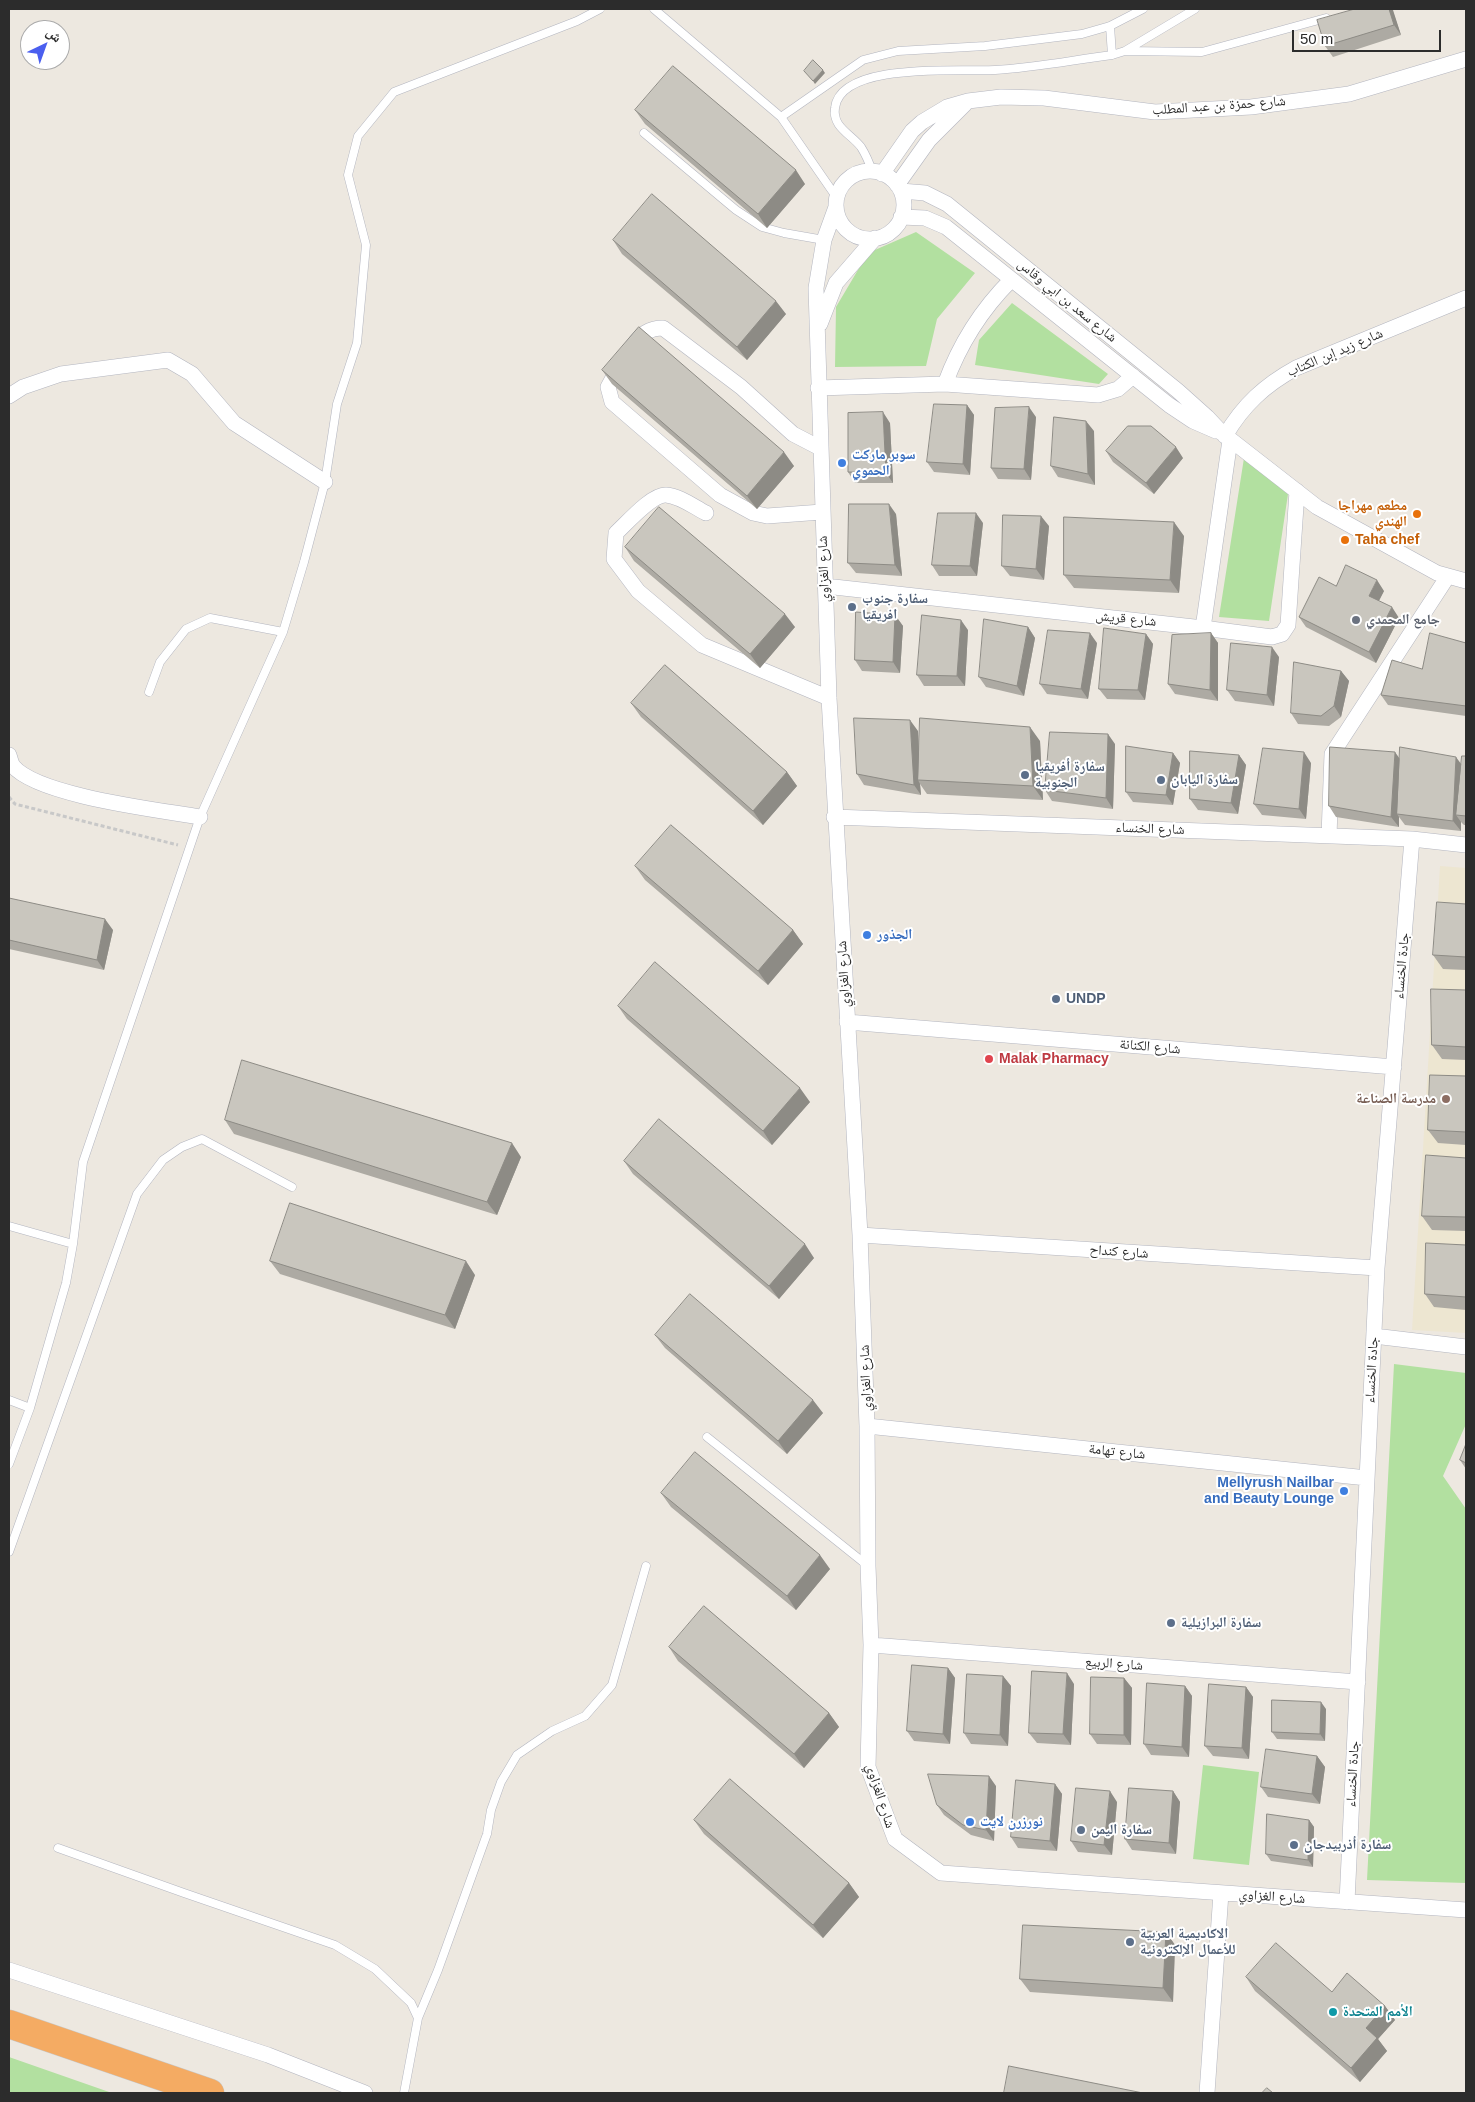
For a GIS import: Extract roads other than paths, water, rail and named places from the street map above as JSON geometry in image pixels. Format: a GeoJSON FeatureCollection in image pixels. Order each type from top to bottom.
{"type":"FeatureCollection","features":[{"type":"Feature","properties":{"kind":"highway"},"geometry":{"type":"LineString","coordinates":[[9,2024],[210,2093]]}},
{"type":"Feature","properties":{"kind":"street","name":"شارع حمزة بن عبد المطلب"},"geometry":{"type":"LineString","coordinates":[[877,172],[922,122],[947,108],[968,101],[1001,97],[1044,98],[1155,112],[1251,107],[1349,94],[1466,59]]}},
{"type":"Feature","properties":{"kind":"street"},"geometry":{"type":"LineString","coordinates":[[899,188],[929,140],[968,101]]}},
{"type":"Feature","properties":{"kind":"street"},"geometry":{"type":"LineString","coordinates":[[877,172],[888,176],[899,188],[903,209],[901,217],[891,232],[875,238],[856,236],[848,231],[838,216],[836,202],[840,188],[853,175],[877,172]]}},
{"type":"Feature","properties":{"kind":"street","name":"شارع سعد بن ابي وقاس"},"geometry":{"type":"LineString","coordinates":[[899,188],[925,193],[947,204],[1193,404],[1226,436],[1317,507],[1437,573],[1466,581]]}},
{"type":"Feature","properties":{"kind":"street","name":"شارع الغزاوي"},"geometry":{"type":"LineString","coordinates":[[836,202],[824,240],[816,288],[818,388],[834,817],[860,1234],[868,1426],[868,1566],[871,1645],[868,1767],[895,1839],[941,1873],[1466,1910]]}},
{"type":"Feature","properties":{"kind":"street","name":"شارع سعد بن ابي وقاس"},"geometry":{"type":"LineString","coordinates":[[901,217],[925,218],[946,227],[1181,413],[1226,436]]}},
{"type":"Feature","properties":{"kind":"street","name":"شارع الغزاوي"},"geometry":{"type":"LineString","coordinates":[[818,330],[836,283],[875,238]]}},
{"type":"Feature","properties":{"kind":"street"},"geometry":{"type":"LineString","coordinates":[[945,384],[965,338],[984,310],[1011,280]]}},
{"type":"Feature","properties":{"kind":"street","name":"شارع زيد إبن الكتاب"},"geometry":{"type":"LineString","coordinates":[[1226,436],[1233,422],[1255,396],[1282,376],[1296,368],[1466,298]]}},
{"type":"Feature","properties":{"kind":"street"},"geometry":{"type":"LineString","coordinates":[[820,448],[792,434],[741,387],[663,328],[652,328],[638,337],[613,375],[608,388],[612,402],[720,495],[752,513],[767,516],[822,512]]}},
{"type":"Feature","properties":{"kind":"street"},"geometry":{"type":"LineString","coordinates":[[9,396],[23,386],[61,374],[168,360],[192,374],[234,423],[325,482]]}},
{"type":"Feature","properties":{"kind":"street"},"geometry":{"type":"LineString","coordinates":[[818,388],[945,384],[1098,395],[1118,389],[1133,376]]}},
{"type":"Feature","properties":{"kind":"street"},"geometry":{"type":"LineString","coordinates":[[1203,628],[1226,436]]}},
{"type":"Feature","properties":{"kind":"street","name":"شارع قريش"},"geometry":{"type":"LineString","coordinates":[[825,586],[1272,637],[1282,634],[1288,625],[1297,491]]}},
{"type":"Feature","properties":{"kind":"street"},"geometry":{"type":"LineString","coordinates":[[706,513],[675,497],[664,494],[651,500],[616,533],[614,559],[638,591],[702,645],[829,698]]}},
{"type":"Feature","properties":{"kind":"street"},"geometry":{"type":"LineString","coordinates":[[1329,836],[1332,754],[1448,576]]}},
{"type":"Feature","properties":{"kind":"street"},"geometry":{"type":"LineString","coordinates":[[9,755],[13,766],[36,781],[56,789],[105,801],[200,817]]}},
{"type":"Feature","properties":{"kind":"street","name":"شارع الخنساء"},"geometry":{"type":"LineString","coordinates":[[834,817],[1412,839],[1466,845]]}},
{"type":"Feature","properties":{"kind":"street","name":"جادة الخنساء"},"geometry":{"type":"LineString","coordinates":[[1348,1902],[1377,1268],[1412,839]]}},
{"type":"Feature","properties":{"kind":"street","name":"شارع الكنانة"},"geometry":{"type":"LineString","coordinates":[[847,1022],[1394,1067]]}},
{"type":"Feature","properties":{"kind":"street","name":"شارع كنداح"},"geometry":{"type":"LineString","coordinates":[[860,1234],[1377,1268]]}},
{"type":"Feature","properties":{"kind":"street"},"geometry":{"type":"LineString","coordinates":[[1374,1336],[1466,1347]]}},
{"type":"Feature","properties":{"kind":"street","name":"شارع تهامة"},"geometry":{"type":"LineString","coordinates":[[868,1426],[1367,1478]]}},
{"type":"Feature","properties":{"kind":"street","name":"شارع الربيع"},"geometry":{"type":"LineString","coordinates":[[871,1645],[1358,1682]]}},
{"type":"Feature","properties":{"kind":"street"},"geometry":{"type":"LineString","coordinates":[[1206,2093],[1221,1893]]}},
{"type":"Feature","properties":{"kind":"street"},"geometry":{"type":"LineString","coordinates":[[9,1970],[259,2052],[365,2093]]}},
{"type":"Feature","properties":{"kind":"lane"},"geometry":{"type":"LineString","coordinates":[[9,1464],[30,1408],[66,1283],[73,1244],[83,1162],[200,817],[283,632],[304,562],[325,482],[337,404],[357,343],[366,245],[348,175],[358,136],[394,92],[577,21],[600,9]]}},
{"type":"Feature","properties":{"kind":"lane"},"geometry":{"type":"LineString","coordinates":[[654,9],[781,117],[836,202]]}},
{"type":"Feature","properties":{"kind":"lane"},"geometry":{"type":"LineString","coordinates":[[781,117],[863,60],[898,51],[985,46],[1082,34],[1110,26],[1143,9]]}},
{"type":"Feature","properties":{"kind":"lane"},"geometry":{"type":"LineString","coordinates":[[1125,52],[1195,9]]}},
{"type":"Feature","properties":{"kind":"lane"},"geometry":{"type":"LineString","coordinates":[[877,172],[865,153],[839,126],[834,109],[836,101],[848,88],[870,79],[902,72],[996,70],[1125,52],[1202,52],[1334,16]]}},
{"type":"Feature","properties":{"kind":"lane"},"geometry":{"type":"LineString","coordinates":[[1110,26],[1112,55]]}},
{"type":"Feature","properties":{"kind":"lane"},"geometry":{"type":"LineString","coordinates":[[644,133],[736,210],[762,227],[824,240]]}},
{"type":"Feature","properties":{"kind":"lane"},"geometry":{"type":"LineString","coordinates":[[149,692],[160,662],[186,629],[210,618],[283,632]]}},
{"type":"Feature","properties":{"kind":"lane"},"geometry":{"type":"LineString","coordinates":[[9,1552],[137,1194],[163,1160],[182,1146],[202,1139],[292,1187]]}},
{"type":"Feature","properties":{"kind":"lane"},"geometry":{"type":"LineString","coordinates":[[9,1226],[73,1244]]}},
{"type":"Feature","properties":{"kind":"lane"},"geometry":{"type":"LineString","coordinates":[[9,1400],[30,1408]]}},
{"type":"Feature","properties":{"kind":"lane"},"geometry":{"type":"LineString","coordinates":[[707,1436],[868,1566]]}},
{"type":"Feature","properties":{"kind":"lane"},"geometry":{"type":"LineString","coordinates":[[404,2093],[418,2018],[438,1970],[487,1834],[491,1810],[501,1782],[517,1755],[552,1730],[585,1716],[612,1685],[646,1566]]}},
{"type":"Feature","properties":{"kind":"lane"},"geometry":{"type":"LineString","coordinates":[[58,1848],[184,1894],[335,1944],[375,1968],[411,2003],[418,2018]]}},
{"type":"Feature","properties":{"kind":"place","name":"سوبر ماركت الحموي"},"geometry":{"type":"Point","coordinates":[842,463]}},
{"type":"Feature","properties":{"kind":"place","name":"مطعم مهراجا الهندي"},"geometry":{"type":"Point","coordinates":[1417,514]}},
{"type":"Feature","properties":{"kind":"place","name":"Taha chef"},"geometry":{"type":"Point","coordinates":[1345,540]}},
{"type":"Feature","properties":{"kind":"place","name":"سفارة جنوب افريقيا"},"geometry":{"type":"Point","coordinates":[852,607]}},
{"type":"Feature","properties":{"kind":"place","name":"جامع المحمدي"},"geometry":{"type":"Point","coordinates":[1356,620]}},
{"type":"Feature","properties":{"kind":"place","name":"سفارة أفريقيا الجنوبية"},"geometry":{"type":"Point","coordinates":[1025,775]}},
{"type":"Feature","properties":{"kind":"place","name":"سفارة اليابان"},"geometry":{"type":"Point","coordinates":[1161,780]}},
{"type":"Feature","properties":{"kind":"place","name":"الجذور"},"geometry":{"type":"Point","coordinates":[867,935]}},
{"type":"Feature","properties":{"kind":"place","name":"UNDP"},"geometry":{"type":"Point","coordinates":[1056,999]}},
{"type":"Feature","properties":{"kind":"place","name":"Malak Pharmacy"},"geometry":{"type":"Point","coordinates":[989,1059]}},
{"type":"Feature","properties":{"kind":"place","name":"مدرسة الصناعة"},"geometry":{"type":"Point","coordinates":[1446,1099]}},
{"type":"Feature","properties":{"kind":"place","name":"Mellyrush Nailbar and Beauty Lounge"},"geometry":{"type":"Point","coordinates":[1344,1491]}},
{"type":"Feature","properties":{"kind":"place","name":"سفارة البرازيلية"},"geometry":{"type":"Point","coordinates":[1171,1623]}},
{"type":"Feature","properties":{"kind":"place","name":"نورزرن لايت"},"geometry":{"type":"Point","coordinates":[970,1822]}},
{"type":"Feature","properties":{"kind":"place","name":"سفارة اليمن"},"geometry":{"type":"Point","coordinates":[1081,1830]}},
{"type":"Feature","properties":{"kind":"place","name":"سفارة أذربيدجان"},"geometry":{"type":"Point","coordinates":[1294,1845]}},
{"type":"Feature","properties":{"kind":"place","name":"الاكاديمية العربية للأعمال الإلكترونية"},"geometry":{"type":"Point","coordinates":[1130,1942]}},
{"type":"Feature","properties":{"kind":"place","name":"الأمم المتحدة"},"geometry":{"type":"Point","coordinates":[1333,2012]}}]}
